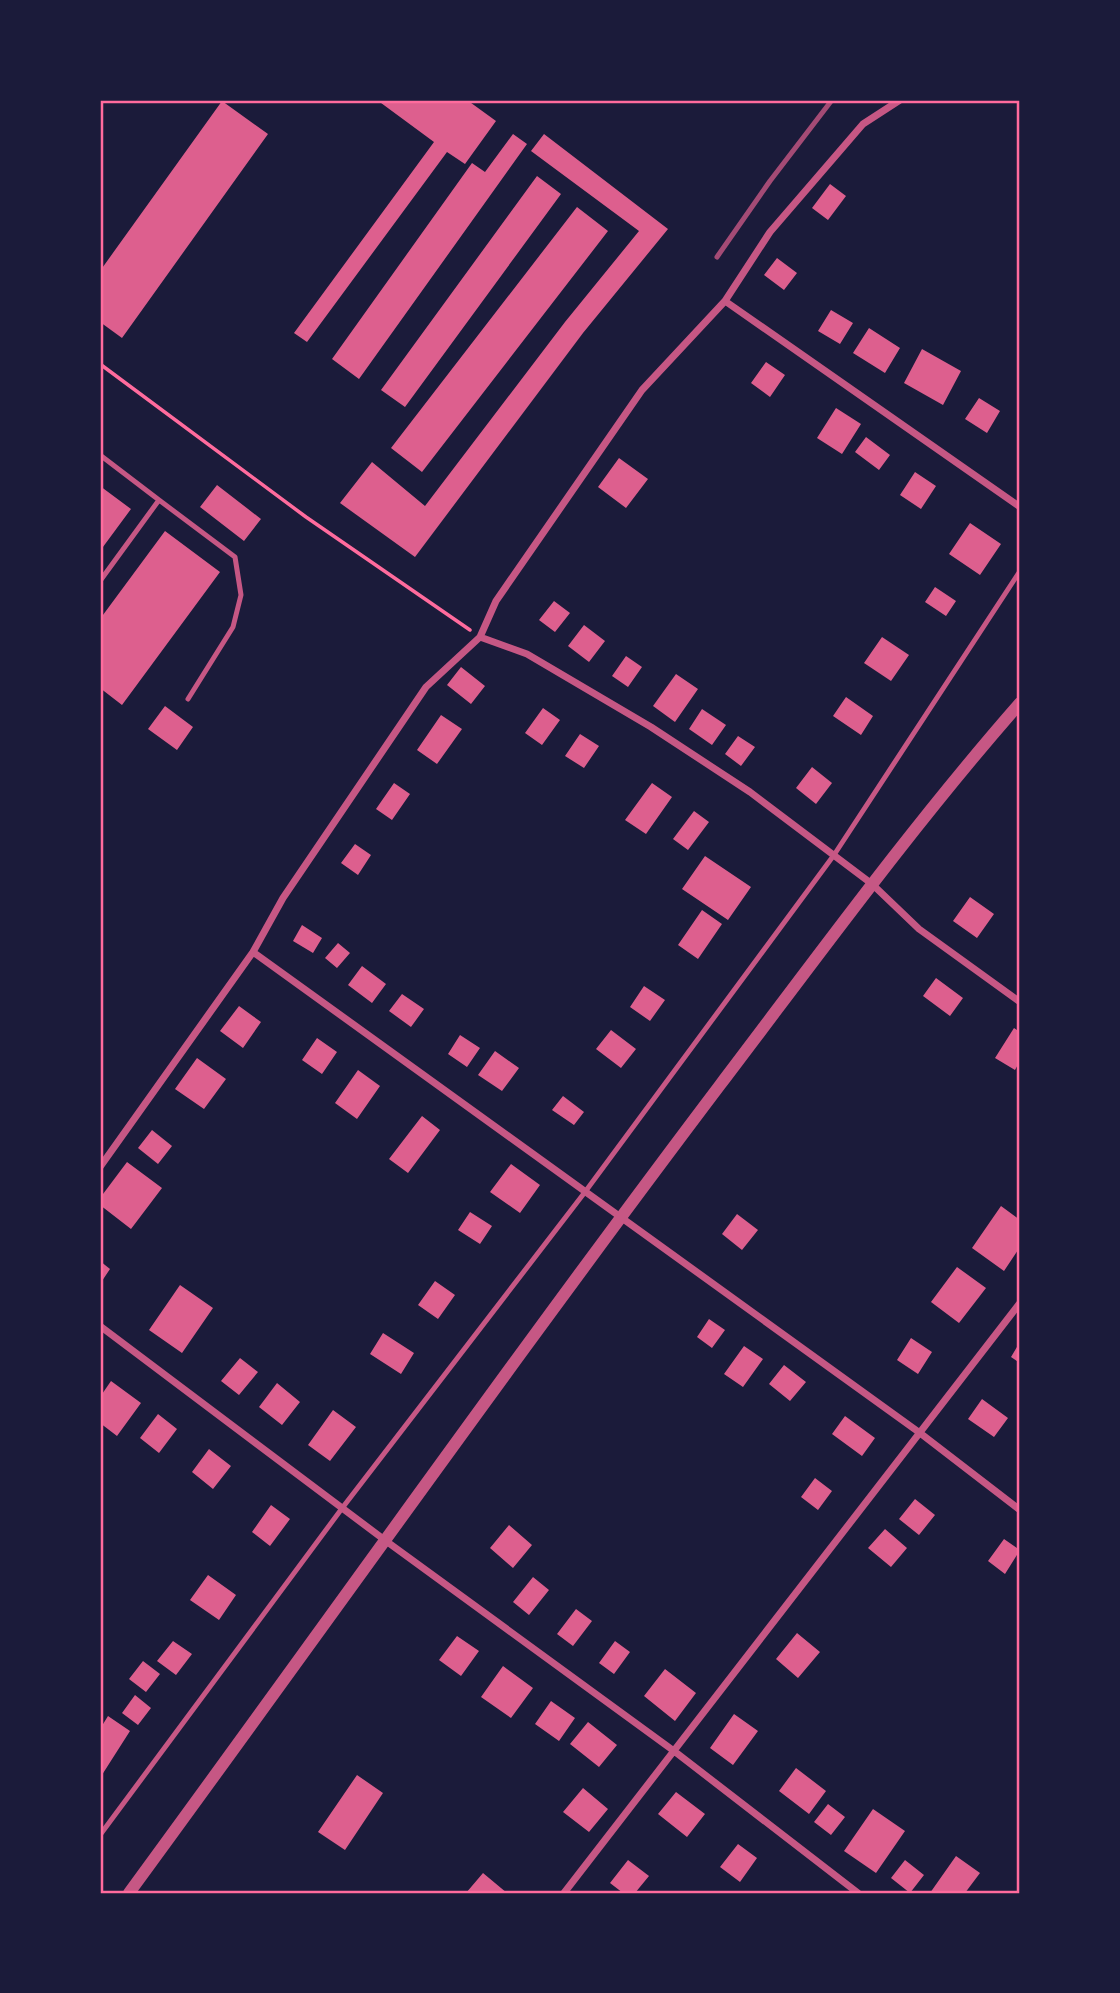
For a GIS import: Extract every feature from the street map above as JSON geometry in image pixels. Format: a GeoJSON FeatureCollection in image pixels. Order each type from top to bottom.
{"type":"FeatureCollection","features":[{"type":"Feature","properties":{"kind":"street"},"geometry":{"type":"LineString","coordinates":[[100,1167],[253,952],[283,898],[426,687],[480,637],[496,601],[642,390],[724,301],[770,232],[863,124],[900,100]]}},
{"type":"Feature","properties":{"kind":"street"},"geometry":{"type":"LineString","coordinates":[[724,301],[1020,507]]}},
{"type":"Feature","properties":{"kind":"street"},"geometry":{"type":"LineString","coordinates":[[480,637],[527,654],[651,727],[750,792],[872,884],[919,929],[1020,1002]]}},
{"type":"Feature","properties":{"kind":"street"},"geometry":{"type":"LineString","coordinates":[[129,1893],[620,1218],[872,884],[1020,704]]}},
{"type":"Feature","properties":{"kind":"street"},"geometry":{"type":"LineString","coordinates":[[253,952],[919,1433],[1020,1510]]}},
{"type":"Feature","properties":{"kind":"street"},"geometry":{"type":"LineString","coordinates":[[564,1893],[1020,1303]]}},
{"type":"Feature","properties":{"kind":"street"},"geometry":{"type":"LineString","coordinates":[[100,1326],[386,1541],[674,1751],[858,1893]]}},
{"type":"Feature","properties":{"kind":"lane"},"geometry":{"type":"LineString","coordinates":[[100,455],[235,557],[241,595],[233,627],[188,699]]}},
{"type":"Feature","properties":{"kind":"lane"},"geometry":{"type":"LineString","coordinates":[[100,581],[159,500]]}},
{"type":"Feature","properties":{"kind":"lane"},"geometry":{"type":"LineString","coordinates":[[100,1835],[343,1507],[585,1192],[834,855],[1020,571]]}},
{"type":"Feature","properties":{"kind":"path"},"geometry":{"type":"LineString","coordinates":[[100,364],[306,517],[480,637]]}},
{"type":"Feature","properties":{"kind":"building"},"geometry":{"type":"Polygon","coordinates":[[[377,100],[467,100],[496,121],[465,164],[447,152],[307,342],[294,333],[434,142],[377,100]]]}},
{"type":"Feature","properties":{"kind":"building"},"geometry":{"type":"Polygon","coordinates":[[[222,101],[268,134],[122,338],[100,322],[100,271],[222,101]]]}},
{"type":"Feature","properties":{"kind":"building"},"geometry":{"type":"Polygon","coordinates":[[[513,134],[527,144],[359,379],[332,359],[472,163],[485,172],[513,134]]]}},
{"type":"Feature","properties":{"kind":"building"},"geometry":{"type":"Polygon","coordinates":[[[544,134],[668,229],[583,333],[415,557],[340,503],[372,462],[425,506],[565,322],[639,231],[531,151],[544,134]]]}},
{"type":"Feature","properties":{"kind":"building"},"geometry":{"type":"Polygon","coordinates":[[[537,176],[561,194],[405,407],[381,390],[537,176]]]}},
{"type":"Feature","properties":{"kind":"building"},"geometry":{"type":"Polygon","coordinates":[[[830,184],[846,196],[828,220],[812,208],[830,184]]]}},
{"type":"Feature","properties":{"kind":"building"},"geometry":{"type":"Polygon","coordinates":[[[577,207],[608,231],[422,472],[391,448],[577,207]]]}},
{"type":"Feature","properties":{"kind":"building"},"geometry":{"type":"Polygon","coordinates":[[[777,258],[797,273],[784,290],[764,275],[777,258]]]}},
{"type":"Feature","properties":{"kind":"building"},"geometry":{"type":"Polygon","coordinates":[[[831,310],[853,323],[840,344],[818,331],[831,310]]]}},
{"type":"Feature","properties":{"kind":"building"},"geometry":{"type":"Polygon","coordinates":[[[869,328],[900,348],[885,373],[853,353],[869,328]]]}},
{"type":"Feature","properties":{"kind":"building"},"geometry":{"type":"Polygon","coordinates":[[[922,349],[961,371],[943,405],[904,383],[922,349]]]}},
{"type":"Feature","properties":{"kind":"building"},"geometry":{"type":"Polygon","coordinates":[[[766,362],[785,375],[770,397],[751,383],[766,362]]]}},
{"type":"Feature","properties":{"kind":"building"},"geometry":{"type":"Polygon","coordinates":[[[979,398],[1000,411],[987,433],[965,419],[979,398]]]}},
{"type":"Feature","properties":{"kind":"building"},"geometry":{"type":"Polygon","coordinates":[[[836,408],[861,424],[842,454],[817,438],[836,408]]]}},
{"type":"Feature","properties":{"kind":"building"},"geometry":{"type":"Polygon","coordinates":[[[866,437],[890,455],[879,470],[855,452],[866,437]]]}},
{"type":"Feature","properties":{"kind":"building"},"geometry":{"type":"Polygon","coordinates":[[[619,458],[648,479],[626,508],[598,487],[619,458]]]}},
{"type":"Feature","properties":{"kind":"building"},"geometry":{"type":"Polygon","coordinates":[[[915,472],[936,486],[921,509],[900,495],[915,472]]]}},
{"type":"Feature","properties":{"kind":"building"},"geometry":{"type":"Polygon","coordinates":[[[217,485],[261,519],[244,541],[200,507],[217,485]]]}},
{"type":"Feature","properties":{"kind":"building"},"geometry":{"type":"Polygon","coordinates":[[[100,486],[131,509],[100,551],[100,486]]]}},
{"type":"Feature","properties":{"kind":"building"},"geometry":{"type":"Polygon","coordinates":[[[970,523],[1001,544],[980,575],[949,554],[970,523]]]}},
{"type":"Feature","properties":{"kind":"building"},"geometry":{"type":"Polygon","coordinates":[[[165,531],[220,572],[122,705],[100,688],[100,619],[165,531]]]}},
{"type":"Feature","properties":{"kind":"building"},"geometry":{"type":"Polygon","coordinates":[[[935,587],[956,601],[946,616],[925,602],[935,587]]]}},
{"type":"Feature","properties":{"kind":"building"},"geometry":{"type":"Polygon","coordinates":[[[554,601],[570,613],[555,632],[539,620],[554,601]]]}},
{"type":"Feature","properties":{"kind":"building"},"geometry":{"type":"Polygon","coordinates":[[[584,625],[605,641],[589,662],[568,646],[584,625]]]}},
{"type":"Feature","properties":{"kind":"building"},"geometry":{"type":"Polygon","coordinates":[[[882,637],[909,655],[891,681],[864,663],[882,637]]]}},
{"type":"Feature","properties":{"kind":"building"},"geometry":{"type":"Polygon","coordinates":[[[626,656],[642,667],[628,687],[612,676],[626,656]]]}},
{"type":"Feature","properties":{"kind":"building"},"geometry":{"type":"Polygon","coordinates":[[[461,667],[485,686],[471,704],[447,685],[461,667]]]}},
{"type":"Feature","properties":{"kind":"building"},"geometry":{"type":"Polygon","coordinates":[[[676,674],[698,689],[675,722],[653,706],[676,674]]]}},
{"type":"Feature","properties":{"kind":"building"},"geometry":{"type":"Polygon","coordinates":[[[846,697],[873,716],[861,735],[833,716],[846,697]]]}},
{"type":"Feature","properties":{"kind":"building"},"geometry":{"type":"Polygon","coordinates":[[[165,706],[193,727],[177,750],[148,729],[165,706]]]}},
{"type":"Feature","properties":{"kind":"building"},"geometry":{"type":"Polygon","coordinates":[[[543,708],[560,720],[542,745],[525,733],[543,708]]]}},
{"type":"Feature","properties":{"kind":"building"},"geometry":{"type":"Polygon","coordinates":[[[702,709],[726,725],[712,745],[689,729],[702,709]]]}},
{"type":"Feature","properties":{"kind":"building"},"geometry":{"type":"Polygon","coordinates":[[[441,715],[462,729],[437,764],[417,750],[441,715]]]}},
{"type":"Feature","properties":{"kind":"building"},"geometry":{"type":"Polygon","coordinates":[[[580,734],[599,746],[584,768],[565,756],[580,734]]]}},
{"type":"Feature","properties":{"kind":"building"},"geometry":{"type":"Polygon","coordinates":[[[738,736],[755,747],[741,766],[725,754],[738,736]]]}},
{"type":"Feature","properties":{"kind":"building"},"geometry":{"type":"Polygon","coordinates":[[[812,767],[832,783],[816,804],[796,788],[812,767]]]}},
{"type":"Feature","properties":{"kind":"building"},"geometry":{"type":"Polygon","coordinates":[[[394,783],[410,794],[392,820],[376,809],[394,783]]]}},
{"type":"Feature","properties":{"kind":"building"},"geometry":{"type":"Polygon","coordinates":[[[652,783],[672,797],[646,834],[625,820],[652,783]]]}},
{"type":"Feature","properties":{"kind":"building"},"geometry":{"type":"Polygon","coordinates":[[[694,811],[709,822],[688,850],[673,839],[694,811]]]}},
{"type":"Feature","properties":{"kind":"building"},"geometry":{"type":"Polygon","coordinates":[[[355,844],[371,855],[358,875],[341,863],[355,844]]]}},
{"type":"Feature","properties":{"kind":"building"},"geometry":{"type":"Polygon","coordinates":[[[705,856],[751,887],[728,920],[682,889],[705,856]]]}},
{"type":"Feature","properties":{"kind":"building"},"geometry":{"type":"Polygon","coordinates":[[[970,897],[994,914],[977,938],[953,921],[970,897]]]}},
{"type":"Feature","properties":{"kind":"building"},"geometry":{"type":"Polygon","coordinates":[[[702,910],[722,924],[698,959],[678,945],[702,910]]]}},
{"type":"Feature","properties":{"kind":"building"},"geometry":{"type":"Polygon","coordinates":[[[302,925],[322,938],[313,953],[293,941],[302,925]]]}},
{"type":"Feature","properties":{"kind":"building"},"geometry":{"type":"Polygon","coordinates":[[[338,943],[350,953],[337,968],[325,958],[338,943]]]}},
{"type":"Feature","properties":{"kind":"building"},"geometry":{"type":"Polygon","coordinates":[[[362,966],[386,984],[372,1003],[348,985],[362,966]]]}},
{"type":"Feature","properties":{"kind":"building"},"geometry":{"type":"Polygon","coordinates":[[[936,978],[963,998],[950,1016],[923,996],[936,978]]]}},
{"type":"Feature","properties":{"kind":"building"},"geometry":{"type":"Polygon","coordinates":[[[644,986],[665,1000],[650,1021],[630,1007],[644,986]]]}},
{"type":"Feature","properties":{"kind":"building"},"geometry":{"type":"Polygon","coordinates":[[[402,994],[424,1009],[411,1027],[389,1011],[402,994]]]}},
{"type":"Feature","properties":{"kind":"building"},"geometry":{"type":"Polygon","coordinates":[[[239,1006],[261,1022],[243,1048],[220,1031],[239,1006]]]}},
{"type":"Feature","properties":{"kind":"building"},"geometry":{"type":"Polygon","coordinates":[[[1014,1028],[1020,1032],[1020,1061],[1015,1070],[995,1058],[1014,1028]]]}},
{"type":"Feature","properties":{"kind":"building"},"geometry":{"type":"Polygon","coordinates":[[[611,1030],[636,1049],[621,1068],[596,1049],[611,1030]]]}},
{"type":"Feature","properties":{"kind":"building"},"geometry":{"type":"Polygon","coordinates":[[[460,1035],[480,1048],[467,1067],[448,1054],[460,1035]]]}},
{"type":"Feature","properties":{"kind":"building"},"geometry":{"type":"Polygon","coordinates":[[[317,1038],[337,1052],[322,1074],[302,1060],[317,1038]]]}},
{"type":"Feature","properties":{"kind":"building"},"geometry":{"type":"Polygon","coordinates":[[[495,1051],[519,1068],[502,1091],[478,1075],[495,1051]]]}},
{"type":"Feature","properties":{"kind":"building"},"geometry":{"type":"Polygon","coordinates":[[[197,1058],[226,1079],[204,1109],[175,1089],[197,1058]]]}},
{"type":"Feature","properties":{"kind":"building"},"geometry":{"type":"Polygon","coordinates":[[[358,1070],[380,1086],[357,1119],[335,1103],[358,1070]]]}},
{"type":"Feature","properties":{"kind":"building"},"geometry":{"type":"Polygon","coordinates":[[[563,1096],[584,1112],[574,1125],[552,1110],[563,1096]]]}},
{"type":"Feature","properties":{"kind":"building"},"geometry":{"type":"Polygon","coordinates":[[[422,1116],[440,1130],[408,1173],[389,1159],[422,1116]]]}},
{"type":"Feature","properties":{"kind":"building"},"geometry":{"type":"Polygon","coordinates":[[[152,1130],[172,1146],[158,1164],[138,1148],[152,1130]]]}},
{"type":"Feature","properties":{"kind":"building"},"geometry":{"type":"Polygon","coordinates":[[[127,1162],[162,1188],[131,1229],[100,1205],[100,1198],[127,1162]]]}},
{"type":"Feature","properties":{"kind":"building"},"geometry":{"type":"Polygon","coordinates":[[[511,1164],[540,1185],[520,1213],[490,1192],[511,1164]]]}},
{"type":"Feature","properties":{"kind":"building"},"geometry":{"type":"Polygon","coordinates":[[[1001,1206],[1020,1220],[1020,1247],[1004,1271],[972,1248],[1001,1206]]]}},
{"type":"Feature","properties":{"kind":"building"},"geometry":{"type":"Polygon","coordinates":[[[470,1212],[492,1226],[480,1244],[458,1230],[470,1212]]]}},
{"type":"Feature","properties":{"kind":"building"},"geometry":{"type":"Polygon","coordinates":[[[737,1214],[758,1230],[742,1250],[722,1234],[737,1214]]]}},
{"type":"Feature","properties":{"kind":"building"},"geometry":{"type":"Polygon","coordinates":[[[100,1261],[110,1269],[100,1284],[100,1261]]]}},
{"type":"Feature","properties":{"kind":"building"},"geometry":{"type":"Polygon","coordinates":[[[957,1267],[986,1288],[959,1323],[931,1302],[957,1267]]]}},
{"type":"Feature","properties":{"kind":"building"},"geometry":{"type":"Polygon","coordinates":[[[435,1281],[455,1295],[438,1319],[418,1305],[435,1281]]]}},
{"type":"Feature","properties":{"kind":"building"},"geometry":{"type":"Polygon","coordinates":[[[180,1285],[213,1308],[182,1353],[149,1330],[180,1285]]]}},
{"type":"Feature","properties":{"kind":"building"},"geometry":{"type":"Polygon","coordinates":[[[709,1319],[725,1330],[712,1348],[697,1337],[709,1319]]]}},
{"type":"Feature","properties":{"kind":"building"},"geometry":{"type":"Polygon","coordinates":[[[383,1333],[414,1353],[401,1374],[370,1354],[383,1333]]]}},
{"type":"Feature","properties":{"kind":"building"},"geometry":{"type":"Polygon","coordinates":[[[911,1338],[932,1352],[918,1374],[897,1360],[911,1338]]]}},
{"type":"Feature","properties":{"kind":"building"},"geometry":{"type":"Polygon","coordinates":[[[1020,1342],[1020,1363],[1011,1357],[1020,1342]]]}},
{"type":"Feature","properties":{"kind":"building"},"geometry":{"type":"Polygon","coordinates":[[[744,1346],[763,1359],[743,1387],[724,1374],[744,1346]]]}},
{"type":"Feature","properties":{"kind":"building"},"geometry":{"type":"Polygon","coordinates":[[[240,1358],[258,1372],[239,1395],[221,1381],[240,1358]]]}},
{"type":"Feature","properties":{"kind":"building"},"geometry":{"type":"Polygon","coordinates":[[[784,1365],[806,1382],[790,1401],[769,1384],[784,1365]]]}},
{"type":"Feature","properties":{"kind":"building"},"geometry":{"type":"Polygon","coordinates":[[[111,1381],[141,1403],[117,1436],[100,1423],[100,1397],[111,1381]]]}},
{"type":"Feature","properties":{"kind":"building"},"geometry":{"type":"Polygon","coordinates":[[[277,1383],[300,1402],[282,1425],[259,1407],[277,1383]]]}},
{"type":"Feature","properties":{"kind":"building"},"geometry":{"type":"Polygon","coordinates":[[[982,1399],[1008,1418],[994,1437],[968,1419],[982,1399]]]}},
{"type":"Feature","properties":{"kind":"building"},"geometry":{"type":"Polygon","coordinates":[[[333,1410],[356,1427],[330,1461],[308,1445],[333,1410]]]}},
{"type":"Feature","properties":{"kind":"building"},"geometry":{"type":"Polygon","coordinates":[[[158,1414],[177,1429],[159,1453],[140,1438],[158,1414]]]}},
{"type":"Feature","properties":{"kind":"building"},"geometry":{"type":"Polygon","coordinates":[[[845,1416],[875,1438],[862,1456],[832,1434],[845,1416]]]}},
{"type":"Feature","properties":{"kind":"building"},"geometry":{"type":"Polygon","coordinates":[[[209,1449],[231,1466],[213,1489],[192,1472],[209,1449]]]}},
{"type":"Feature","properties":{"kind":"building"},"geometry":{"type":"Polygon","coordinates":[[[815,1478],[832,1491],[818,1510],[801,1497],[815,1478]]]}},
{"type":"Feature","properties":{"kind":"building"},"geometry":{"type":"Polygon","coordinates":[[[915,1499],[935,1515],[919,1535],[899,1519],[915,1499]]]}},
{"type":"Feature","properties":{"kind":"building"},"geometry":{"type":"Polygon","coordinates":[[[271,1505],[290,1519],[270,1546],[252,1532],[271,1505]]]}},
{"type":"Feature","properties":{"kind":"building"},"geometry":{"type":"Polygon","coordinates":[[[509,1525],[532,1545],[513,1568],[490,1548],[509,1525]]]}},
{"type":"Feature","properties":{"kind":"building"},"geometry":{"type":"Polygon","coordinates":[[[885,1529],[907,1548],[891,1567],[868,1548],[885,1529]]]}},
{"type":"Feature","properties":{"kind":"building"},"geometry":{"type":"Polygon","coordinates":[[[1004,1539],[1020,1550],[1005,1574],[988,1561],[1004,1539]]]}},
{"type":"Feature","properties":{"kind":"building"},"geometry":{"type":"Polygon","coordinates":[[[208,1575],[236,1595],[219,1620],[190,1600],[208,1575]]]}},
{"type":"Feature","properties":{"kind":"building"},"geometry":{"type":"Polygon","coordinates":[[[533,1577],[549,1590],[529,1615],[513,1602],[533,1577]]]}},
{"type":"Feature","properties":{"kind":"building"},"geometry":{"type":"Polygon","coordinates":[[[576,1609],[592,1621],[573,1646],[557,1634],[576,1609]]]}},
{"type":"Feature","properties":{"kind":"building"},"geometry":{"type":"Polygon","coordinates":[[[797,1633],[820,1652],[798,1678],[776,1659],[797,1633]]]}},
{"type":"Feature","properties":{"kind":"building"},"geometry":{"type":"Polygon","coordinates":[[[457,1636],[479,1651],[461,1676],[439,1660],[457,1636]]]}},
{"type":"Feature","properties":{"kind":"building"},"geometry":{"type":"Polygon","coordinates":[[[173,1641],[192,1654],[176,1675],[157,1661],[173,1641]]]}},
{"type":"Feature","properties":{"kind":"building"},"geometry":{"type":"Polygon","coordinates":[[[615,1641],[630,1652],[614,1674],[599,1663],[615,1641]]]}},
{"type":"Feature","properties":{"kind":"building"},"geometry":{"type":"Polygon","coordinates":[[[143,1661],[160,1674],[146,1692],[129,1679],[143,1661]]]}},
{"type":"Feature","properties":{"kind":"building"},"geometry":{"type":"Polygon","coordinates":[[[503,1666],[533,1688],[511,1718],[481,1697],[503,1666]]]}},
{"type":"Feature","properties":{"kind":"building"},"geometry":{"type":"Polygon","coordinates":[[[665,1669],[696,1693],[675,1721],[644,1696],[665,1669]]]}},
{"type":"Feature","properties":{"kind":"building"},"geometry":{"type":"Polygon","coordinates":[[[135,1695],[151,1708],[138,1725],[122,1713],[135,1695]]]}},
{"type":"Feature","properties":{"kind":"building"},"geometry":{"type":"Polygon","coordinates":[[[551,1701],[575,1718],[559,1741],[535,1724],[551,1701]]]}},
{"type":"Feature","properties":{"kind":"building"},"geometry":{"type":"Polygon","coordinates":[[[734,1714],[758,1731],[733,1765],[710,1748],[734,1714]]]}},
{"type":"Feature","properties":{"kind":"building"},"geometry":{"type":"Polygon","coordinates":[[[108,1716],[130,1731],[100,1778],[100,1729],[108,1716]]]}},
{"type":"Feature","properties":{"kind":"building"},"geometry":{"type":"Polygon","coordinates":[[[588,1722],[617,1745],[599,1767],[570,1744],[588,1722]]]}},
{"type":"Feature","properties":{"kind":"building"},"geometry":{"type":"Polygon","coordinates":[[[796,1768],[826,1791],[809,1814],[779,1791],[796,1768]]]}},
{"type":"Feature","properties":{"kind":"building"},"geometry":{"type":"Polygon","coordinates":[[[357,1775],[383,1793],[345,1850],[318,1832],[357,1775]]]}},
{"type":"Feature","properties":{"kind":"building"},"geometry":{"type":"Polygon","coordinates":[[[583,1788],[608,1809],[589,1832],[563,1812],[583,1788]]]}},
{"type":"Feature","properties":{"kind":"building"},"geometry":{"type":"Polygon","coordinates":[[[676,1792],[705,1814],[687,1837],[658,1814],[676,1792]]]}},
{"type":"Feature","properties":{"kind":"building"},"geometry":{"type":"Polygon","coordinates":[[[828,1804],[845,1817],[831,1835],[814,1822],[828,1804]]]}},
{"type":"Feature","properties":{"kind":"building"},"geometry":{"type":"Polygon","coordinates":[[[873,1809],[905,1831],[876,1873],[844,1851],[873,1809]]]}},
{"type":"Feature","properties":{"kind":"building"},"geometry":{"type":"Polygon","coordinates":[[[738,1844],[757,1858],[740,1882],[720,1867],[738,1844]]]}},
{"type":"Feature","properties":{"kind":"building"},"geometry":{"type":"Polygon","coordinates":[[[956,1856],[980,1873],[965,1893],[930,1893],[956,1856]]]}},
{"type":"Feature","properties":{"kind":"building"},"geometry":{"type":"Polygon","coordinates":[[[628,1860],[649,1876],[635,1893],[623,1893],[610,1883],[628,1860]]]}},
{"type":"Feature","properties":{"kind":"building"},"geometry":{"type":"Polygon","coordinates":[[[905,1860],[924,1875],[910,1893],[891,1878],[905,1860]]]}},
{"type":"Feature","properties":{"kind":"building"},"geometry":{"type":"Polygon","coordinates":[[[483,1873],[507,1893],[466,1893],[483,1873]]]}},
{"type":"Feature","properties":{"kind":"railway"},"geometry":{"type":"LineString","coordinates":[[717,257],[770,181],[832,100]]}}]}
